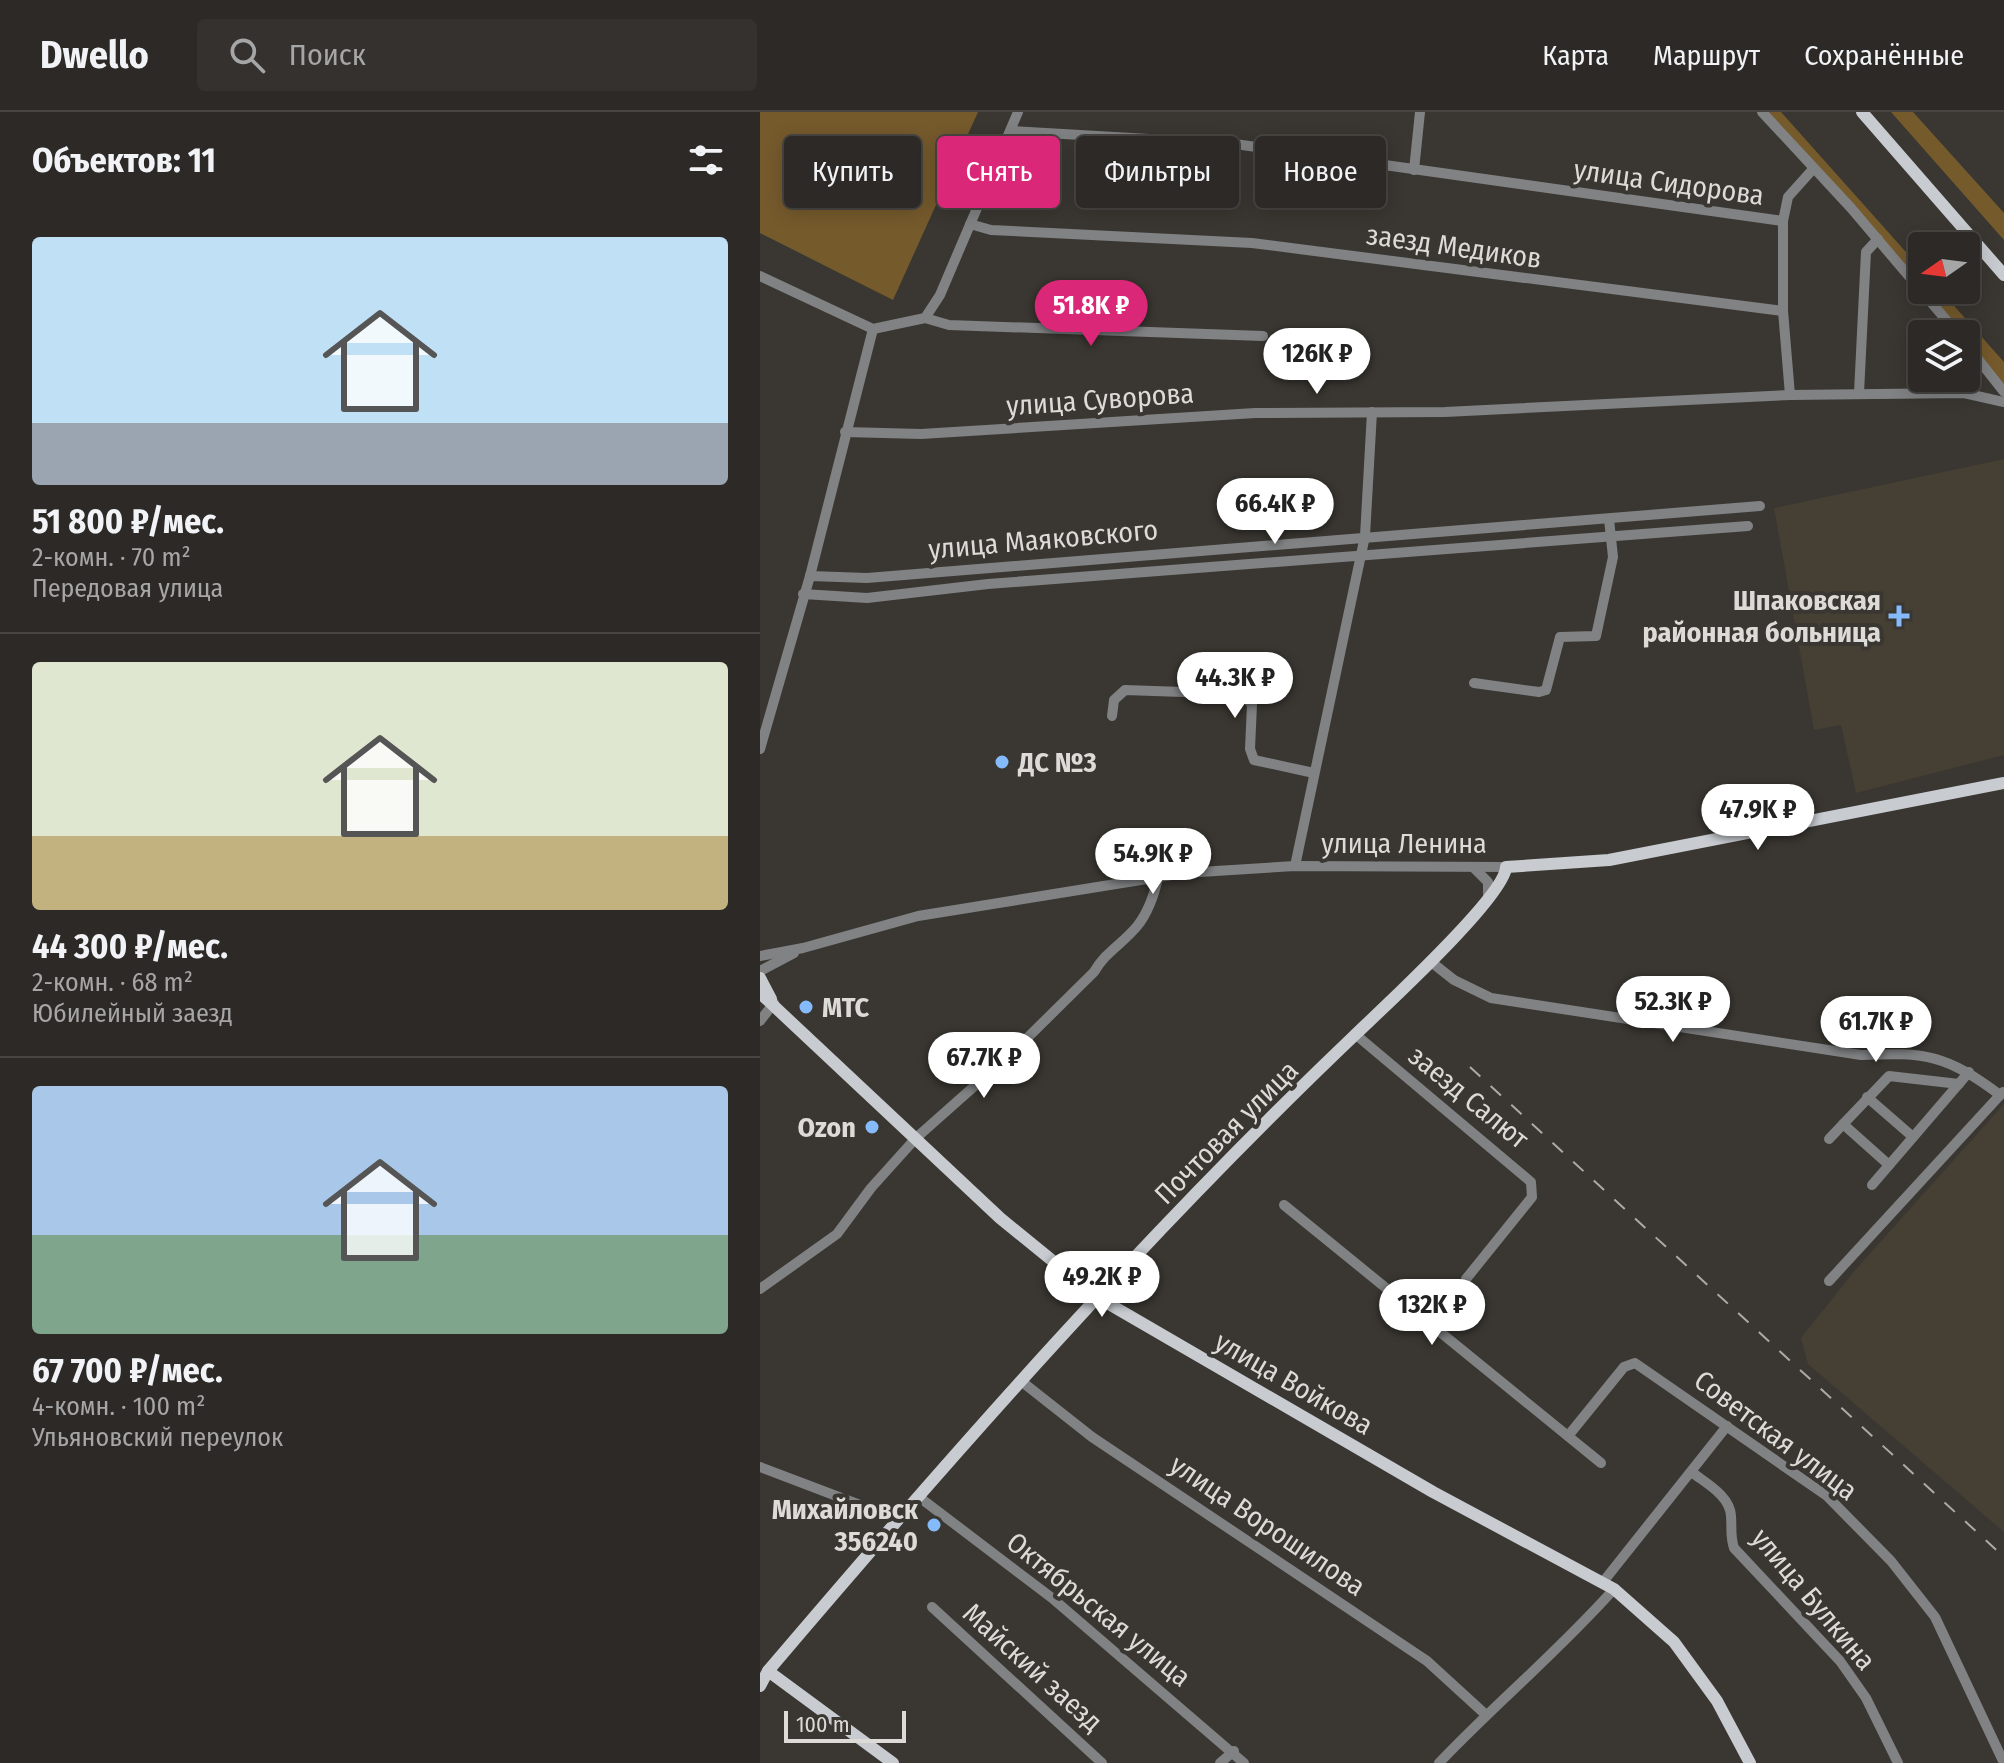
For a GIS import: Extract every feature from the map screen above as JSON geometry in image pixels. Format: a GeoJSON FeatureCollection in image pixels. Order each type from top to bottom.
{"type":"FeatureCollection","features":[{"type":"Feature","properties":{"kind":"main road"},"geometry":{"type":"LineString","coordinates":[[1862,112],[2004,275]]}},
{"type":"Feature","properties":{"kind":"main road","name":"улица Ленина"},"geometry":{"type":"LineString","coordinates":[[1506,867],[1609,860],[2004,783]]}},
{"type":"Feature","properties":{"kind":"main road","name":"Почтовая улица"},"geometry":{"type":"LineString","coordinates":[[760,1686],[764,1668],[1097,1297],[1430,961],[1488,899],[1504,878],[1506,867]]}},
{"type":"Feature","properties":{"kind":"main road","name":"улица Войкова"},"geometry":{"type":"LineString","coordinates":[[760,978],[773,1002]]}},
{"type":"Feature","properties":{"kind":"main road","name":"улица Войкова"},"geometry":{"type":"LineString","coordinates":[[760,993],[1000,1218],[1097,1297],[1433,1492],[1608,1585],[1674,1642],[1717,1701],[1750,1763]]}},
{"type":"Feature","properties":{"kind":"main road"},"geometry":{"type":"LineString","coordinates":[[764,1668],[890,1762]]}},
{"type":"Feature","properties":{"kind":"street"},"geometry":{"type":"LineString","coordinates":[[925,318],[940,295],[1018,112]]}},
{"type":"Feature","properties":{"kind":"street"},"geometry":{"type":"LineString","coordinates":[[1414,170],[1420,112]]}},
{"type":"Feature","properties":{"kind":"street"},"geometry":{"type":"LineString","coordinates":[[1762,112],[1878,239],[1946,320]]}},
{"type":"Feature","properties":{"kind":"street","name":"улица Сидорова"},"geometry":{"type":"LineString","coordinates":[[1011,131],[1235,144],[1783,221],[1788,197],[1813,169]]}},
{"type":"Feature","properties":{"kind":"street"},"geometry":{"type":"LineString","coordinates":[[1783,221],[1783,311],[1790,395]]}},
{"type":"Feature","properties":{"kind":"street","name":"заезд Медиков"},"geometry":{"type":"LineString","coordinates":[[970,224],[991,230],[1252,243],[1783,311]]}},
{"type":"Feature","properties":{"kind":"street"},"geometry":{"type":"LineString","coordinates":[[1859,393],[1866,252],[1878,239]]}},
{"type":"Feature","properties":{"kind":"street"},"geometry":{"type":"LineString","coordinates":[[760,276],[873,329],[925,318],[949,325],[1263,336]]}},
{"type":"Feature","properties":{"kind":"street"},"geometry":{"type":"LineString","coordinates":[[760,749],[810,576],[873,329]]}},
{"type":"Feature","properties":{"kind":"street"},"geometry":{"type":"LineString","coordinates":[[1980,362],[2004,392]]}},
{"type":"Feature","properties":{"kind":"street","name":"улица Суворова"},"geometry":{"type":"LineString","coordinates":[[845,432],[921,434],[1255,413],[1372,412],[1859,393],[1964,393],[2004,402]]}},
{"type":"Feature","properties":{"kind":"street"},"geometry":{"type":"LineString","coordinates":[[1295,866],[1365,536],[1372,412]]}},
{"type":"Feature","properties":{"kind":"street","name":"улица Маяковского"},"geometry":{"type":"LineString","coordinates":[[810,576],[867,578],[1760,506]]}},
{"type":"Feature","properties":{"kind":"street"},"geometry":{"type":"LineString","coordinates":[[1474,683],[1539,692],[1546,690],[1560,637],[1596,636],[1609,582],[1612,538],[1609,519]]}},
{"type":"Feature","properties":{"kind":"street","name":"улица Маяковского"},"geometry":{"type":"LineString","coordinates":[[803,594],[867,598],[988,584],[1748,526]]}},
{"type":"Feature","properties":{"kind":"street"},"geometry":{"type":"LineString","coordinates":[[1112,716],[1114,700],[1125,690],[1241,694],[1252,704],[1250,749],[1254,760],[1314,773]]}},
{"type":"Feature","properties":{"kind":"street","name":"улица Ленина"},"geometry":{"type":"LineString","coordinates":[[760,956],[803,948],[918,916],[1158,878],[1295,866],[1506,867]]}},
{"type":"Feature","properties":{"kind":"street"},"geometry":{"type":"LineString","coordinates":[[1472,867],[1488,882],[1488,899]]}},
{"type":"Feature","properties":{"kind":"street"},"geometry":{"type":"LineString","coordinates":[[760,1289],[837,1234],[871,1188],[916,1138],[1014,1051],[1138,925],[1152,903],[1158,878]]}},
{"type":"Feature","properties":{"kind":"street","name":"улица Ленина"},"geometry":{"type":"LineString","coordinates":[[760,971],[803,948]]}},
{"type":"Feature","properties":{"kind":"street"},"geometry":{"type":"LineString","coordinates":[[1430,961],[1454,980],[1491,998],[1861,1055],[1912,1052],[1941,1058],[2002,1093],[1829,1281]]}},
{"type":"Feature","properties":{"kind":"street"},"geometry":{"type":"LineString","coordinates":[[760,1021],[773,1002]]}},
{"type":"Feature","properties":{"kind":"street","name":"заезд Салют"},"geometry":{"type":"LineString","coordinates":[[1355,1034],[1531,1182],[1532,1197],[1466,1279]]}},
{"type":"Feature","properties":{"kind":"street"},"geometry":{"type":"LineString","coordinates":[[1872,1185],[1969,1072]]}},
{"type":"Feature","properties":{"kind":"street"},"geometry":{"type":"LineString","coordinates":[[1829,1139],[1889,1076],[1959,1084]]}},
{"type":"Feature","properties":{"kind":"street"},"geometry":{"type":"LineString","coordinates":[[1867,1097],[1913,1137]]}},
{"type":"Feature","properties":{"kind":"street"},"geometry":{"type":"LineString","coordinates":[[1843,1124],[1889,1165]]}},
{"type":"Feature","properties":{"kind":"street"},"geometry":{"type":"LineString","coordinates":[[1284,1205],[1601,1463]]}},
{"type":"Feature","properties":{"kind":"street","name":"Советская улица"},"geometry":{"type":"LineString","coordinates":[[1568,1436],[1624,1367],[1635,1363],[1827,1496],[1891,1561],[1935,1617],[2004,1763]]}},
{"type":"Feature","properties":{"kind":"street","name":"улица Ворошилова"},"geometry":{"type":"LineString","coordinates":[[1021,1381],[1092,1437],[1427,1661],[1485,1714]]}},
{"type":"Feature","properties":{"kind":"street"},"geometry":{"type":"LineString","coordinates":[[1439,1763],[1485,1714],[1582,1625],[1608,1585],[1727,1426]]}},
{"type":"Feature","properties":{"kind":"street"},"geometry":{"type":"LineString","coordinates":[[760,1467],[897,1519]]}},
{"type":"Feature","properties":{"kind":"street","name":"улица Булкина"},"geometry":{"type":"LineString","coordinates":[[1693,1473],[1726,1500],[1731,1513],[1730,1537],[1734,1548],[1810,1627],[1866,1698],[1898,1763]]}},
{"type":"Feature","properties":{"kind":"street","name":"Октябрьская улица"},"geometry":{"type":"LineString","coordinates":[[919,1497],[1052,1598],[1234,1751],[1244,1763]]}},
{"type":"Feature","properties":{"kind":"street","name":"Майский заезд"},"geometry":{"type":"LineString","coordinates":[[932,1607],[1102,1763]]}},
{"type":"Feature","properties":{"kind":"street"},"geometry":{"type":"LineString","coordinates":[[1220,1763],[1234,1751]]}},
{"type":"Feature","properties":{"kind":"shaded area"},"geometry":{"type":"Polygon","coordinates":[[[760,112],[978,112],[967,136],[937,136],[937,203],[893,300],[760,233],[760,112]]]}},
{"type":"Feature","properties":{"kind":"shaded area"},"geometry":{"type":"Polygon","coordinates":[[[1765,112],[1781,112],[1908,254],[1908,271],[1765,112]]]}},
{"type":"Feature","properties":{"kind":"shaded area"},"geometry":{"type":"Polygon","coordinates":[[[1891,112],[1913,112],[2004,213],[2004,240],[1891,112]]]}},
{"type":"Feature","properties":{"kind":"shaded area"},"geometry":{"type":"Polygon","coordinates":[[[1937,304],[1952,304],[1967,320],[1950,320],[1937,304]]]}},
{"type":"Feature","properties":{"kind":"shaded area"},"geometry":{"type":"Polygon","coordinates":[[[1980,335],[2004,362],[2004,385],[1980,356],[1980,335]]]}},
{"type":"Feature","properties":{"kind":"shaded area","name":"Шпаковская районная больница"},"geometry":{"type":"Polygon","coordinates":[[[2004,459],[2004,755],[1856,793],[1841,725],[1814,730],[1774,508],[2004,459]]]}},
{"type":"Feature","properties":{"kind":"shaded area"},"geometry":{"type":"Polygon","coordinates":[[[2004,1104],[2004,1532],[1808,1364],[1801,1338],[1857,1268],[2004,1104]]]}},
{"type":"Feature","properties":{"kind":"railway"},"geometry":{"type":"LineString","coordinates":[[1470,1067],[2004,1557]]}},
{"type":"Feature","properties":{"kind":"place","name":"Шпаковская районная больница"},"geometry":{"type":"Point","coordinates":[1899,616]}},
{"type":"Feature","properties":{"kind":"place","name":"ДС №3"},"geometry":{"type":"Point","coordinates":[1002,762]}},
{"type":"Feature","properties":{"kind":"place","name":"МТС"},"geometry":{"type":"Point","coordinates":[806,1007]}},
{"type":"Feature","properties":{"kind":"place","name":"Ozon"},"geometry":{"type":"Point","coordinates":[872,1127]}},
{"type":"Feature","properties":{"kind":"place","name":"Михайловск 356240"},"geometry":{"type":"Point","coordinates":[934,1525]}}]}
